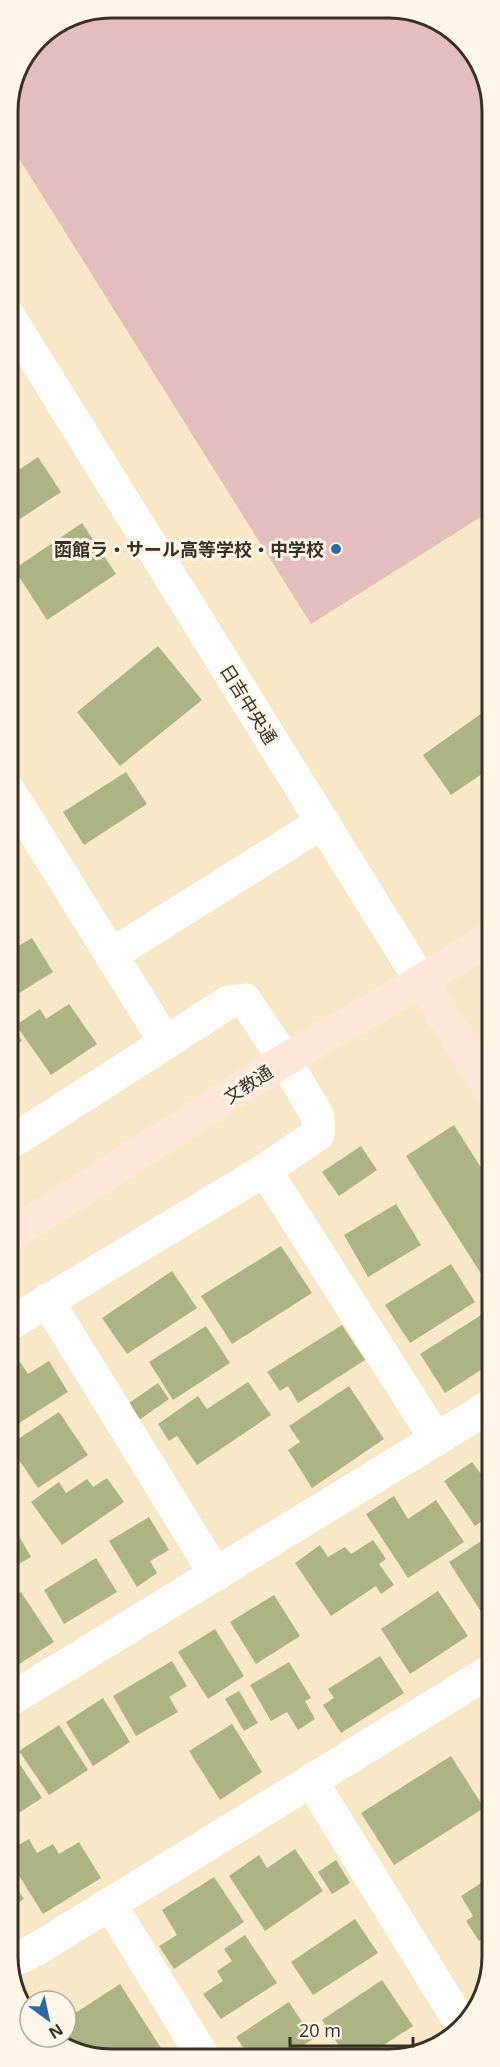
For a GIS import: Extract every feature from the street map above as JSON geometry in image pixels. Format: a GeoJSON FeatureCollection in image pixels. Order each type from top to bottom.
{"type":"FeatureCollection","features":[{"type":"Feature","properties":{"kind":"street","name":"日吉中央通"},"geometry":{"type":"LineString","coordinates":[[18,331],[482,1076]]}},
{"type":"Feature","properties":{"kind":"street"},"geometry":{"type":"LineString","coordinates":[[18,805],[166,1043]]}},
{"type":"Feature","properties":{"kind":"street"},"geometry":{"type":"LineString","coordinates":[[111,955],[323,822]]}},
{"type":"Feature","properties":{"kind":"street","name":"文教通"},"geometry":{"type":"LineString","coordinates":[[18,1231],[285,1060],[482,943]]}},
{"type":"Feature","properties":{"kind":"street"},"geometry":{"type":"LineString","coordinates":[[18,1138],[229,1002],[245,1000],[285,1060],[318,1117],[318,1134],[265,1170],[18,1319]]}},
{"type":"Feature","properties":{"kind":"street"},"geometry":{"type":"LineString","coordinates":[[265,1170],[436,1439]]}},
{"type":"Feature","properties":{"kind":"street"},"geometry":{"type":"LineString","coordinates":[[47,1300],[216,1575]]}},
{"type":"Feature","properties":{"kind":"street"},"geometry":{"type":"LineString","coordinates":[[18,1695],[482,1411]]}},
{"type":"Feature","properties":{"kind":"street"},"geometry":{"type":"LineString","coordinates":[[18,1959],[482,1676]]}},
{"type":"Feature","properties":{"kind":"street"},"geometry":{"type":"LineString","coordinates":[[311,1780],[458,2018]]}},
{"type":"Feature","properties":{"kind":"street"},"geometry":{"type":"LineString","coordinates":[[110,1904],[199,2049]]}},
{"type":"Feature","properties":{"kind":"shaded area","name":"函館ラ・サール高等学校・中学校"},"geometry":{"type":"Polygon","coordinates":[[[111,18],[389,18],[407,20],[425,25],[446,37],[466,59],[477,81],[482,111],[482,516],[311,624],[18,157],[18,105],[21,87],[28,70],[37,54],[50,41],[64,30],[81,23],[111,18]]]}},
{"type":"Feature","properties":{"kind":"building"},"geometry":{"type":"Polygon","coordinates":[[[38,457],[61,492],[18,520],[18,470],[38,457]]]}},
{"type":"Feature","properties":{"kind":"building"},"geometry":{"type":"Polygon","coordinates":[[[82,523],[116,574],[47,620],[18,575],[18,566],[82,523]]]}},
{"type":"Feature","properties":{"kind":"building"},"geometry":{"type":"Polygon","coordinates":[[[158,646],[202,700],[120,766],[77,712],[158,646]]]}},
{"type":"Feature","properties":{"kind":"building"},"geometry":{"type":"Polygon","coordinates":[[[482,713],[482,774],[451,795],[423,755],[482,713]]]}},
{"type":"Feature","properties":{"kind":"building"},"geometry":{"type":"Polygon","coordinates":[[[126,772],[147,804],[84,845],[63,812],[126,772]]]}},
{"type":"Feature","properties":{"kind":"building"},"geometry":{"type":"Polygon","coordinates":[[[32,938],[53,972],[18,994],[18,946],[32,938]]]}},
{"type":"Feature","properties":{"kind":"building"},"geometry":{"type":"Polygon","coordinates":[[[69,1004],[97,1044],[51,1075],[18,1028],[18,1024],[40,1009],[46,1019],[69,1004]]]}},
{"type":"Feature","properties":{"kind":"building"},"geometry":{"type":"Polygon","coordinates":[[[454,1125],[482,1169],[482,1275],[406,1156],[454,1125]]]}},
{"type":"Feature","properties":{"kind":"building"},"geometry":{"type":"Polygon","coordinates":[[[361,1146],[377,1170],[339,1196],[322,1172],[361,1146]]]}},
{"type":"Feature","properties":{"kind":"building"},"geometry":{"type":"Polygon","coordinates":[[[396,1204],[421,1245],[368,1277],[344,1235],[396,1204]]]}},
{"type":"Feature","properties":{"kind":"building"},"geometry":{"type":"Polygon","coordinates":[[[281,1246],[312,1293],[232,1344],[201,1296],[281,1246]]]}},
{"type":"Feature","properties":{"kind":"building"},"geometry":{"type":"Polygon","coordinates":[[[451,1264],[475,1302],[410,1343],[385,1305],[451,1264]]]}},
{"type":"Feature","properties":{"kind":"building"},"geometry":{"type":"Polygon","coordinates":[[[172,1271],[197,1308],[127,1354],[102,1318],[172,1271]]]}},
{"type":"Feature","properties":{"kind":"building"},"geometry":{"type":"Polygon","coordinates":[[[482,1314],[482,1369],[445,1393],[420,1354],[482,1314]]]}},
{"type":"Feature","properties":{"kind":"building"},"geometry":{"type":"Polygon","coordinates":[[[342,1325],[365,1360],[298,1403],[288,1386],[280,1391],[267,1372],[342,1325]]]}},
{"type":"Feature","properties":{"kind":"building"},"geometry":{"type":"Polygon","coordinates":[[[206,1326],[230,1363],[173,1400],[149,1362],[206,1326]]]}},
{"type":"Feature","properties":{"kind":"building"},"geometry":{"type":"Polygon","coordinates":[[[18,1359],[28,1374],[49,1361],[68,1392],[18,1424],[18,1359]]]}},
{"type":"Feature","properties":{"kind":"building"},"geometry":{"type":"Polygon","coordinates":[[[248,1382],[271,1415],[197,1465],[177,1436],[169,1441],[158,1424],[198,1396],[207,1409],[248,1382]]]}},
{"type":"Feature","properties":{"kind":"building"},"geometry":{"type":"Polygon","coordinates":[[[158,1383],[169,1399],[139,1420],[129,1403],[158,1383]]]}},
{"type":"Feature","properties":{"kind":"building"},"geometry":{"type":"Polygon","coordinates":[[[349,1386],[384,1439],[312,1488],[288,1450],[300,1442],[289,1426],[349,1386]]]}},
{"type":"Feature","properties":{"kind":"building"},"geometry":{"type":"Polygon","coordinates":[[[59,1412],[88,1455],[38,1488],[18,1458],[18,1439],[59,1412]]]}},
{"type":"Feature","properties":{"kind":"building"},"geometry":{"type":"Polygon","coordinates":[[[472,1462],[480,1473],[482,1472],[482,1521],[475,1526],[444,1481],[472,1462]]]}},
{"type":"Feature","properties":{"kind":"building"},"geometry":{"type":"Polygon","coordinates":[[[107,1478],[124,1502],[62,1545],[31,1502],[59,1482],[66,1493],[87,1479],[93,1487],[107,1478]]]}},
{"type":"Feature","properties":{"kind":"building"},"geometry":{"type":"Polygon","coordinates":[[[394,1496],[408,1519],[436,1500],[464,1542],[408,1578],[366,1514],[394,1496]]]}},
{"type":"Feature","properties":{"kind":"building"},"geometry":{"type":"Polygon","coordinates":[[[149,1517],[169,1550],[150,1561],[157,1573],[137,1587],[109,1541],[149,1517]]]}},
{"type":"Feature","properties":{"kind":"building"},"geometry":{"type":"Polygon","coordinates":[[[18,1534],[31,1557],[18,1564],[18,1534]]]}},
{"type":"Feature","properties":{"kind":"building"},"geometry":{"type":"Polygon","coordinates":[[[373,1540],[386,1559],[379,1564],[394,1585],[381,1594],[376,1586],[331,1616],[295,1563],[320,1545],[328,1557],[345,1547],[351,1554],[373,1540]]]}},
{"type":"Feature","properties":{"kind":"building"},"geometry":{"type":"Polygon","coordinates":[[[482,1541],[482,1613],[449,1562],[482,1541]]]}},
{"type":"Feature","properties":{"kind":"building"},"geometry":{"type":"Polygon","coordinates":[[[96,1558],[117,1592],[64,1624],[44,1590],[96,1558]]]}},
{"type":"Feature","properties":{"kind":"building"},"geometry":{"type":"Polygon","coordinates":[[[438,1591],[468,1636],[410,1674],[381,1629],[438,1591]]]}},
{"type":"Feature","properties":{"kind":"building"},"geometry":{"type":"Polygon","coordinates":[[[21,1592],[54,1642],[18,1665],[18,1594],[21,1592]]]}},
{"type":"Feature","properties":{"kind":"building"},"geometry":{"type":"Polygon","coordinates":[[[274,1595],[300,1636],[256,1664],[230,1622],[274,1595]]]}},
{"type":"Feature","properties":{"kind":"building"},"geometry":{"type":"Polygon","coordinates":[[[215,1629],[244,1676],[208,1699],[178,1652],[215,1629]]]}},
{"type":"Feature","properties":{"kind":"building"},"geometry":{"type":"Polygon","coordinates":[[[380,1656],[404,1693],[341,1733],[323,1705],[334,1698],[328,1689],[380,1656]]]}},
{"type":"Feature","properties":{"kind":"building"},"geometry":{"type":"Polygon","coordinates":[[[172,1661],[187,1686],[169,1697],[178,1712],[136,1736],[113,1696],[172,1661]]]}},
{"type":"Feature","properties":{"kind":"building"},"geometry":{"type":"Polygon","coordinates":[[[289,1662],[311,1698],[305,1701],[315,1719],[298,1730],[287,1712],[271,1721],[250,1685],[289,1662]]]}},
{"type":"Feature","properties":{"kind":"building"},"geometry":{"type":"Polygon","coordinates":[[[239,1691],[258,1723],[244,1731],[225,1699],[239,1691]]]}},
{"type":"Feature","properties":{"kind":"building"},"geometry":{"type":"Polygon","coordinates":[[[103,1698],[130,1742],[93,1766],[66,1722],[103,1698]]]}},
{"type":"Feature","properties":{"kind":"building"},"geometry":{"type":"Polygon","coordinates":[[[232,1724],[262,1772],[220,1800],[189,1751],[232,1724]]]}},
{"type":"Feature","properties":{"kind":"building"},"geometry":{"type":"Polygon","coordinates":[[[59,1725],[88,1770],[49,1795],[19,1751],[59,1725]]]}},
{"type":"Feature","properties":{"kind":"building"},"geometry":{"type":"Polygon","coordinates":[[[451,1756],[482,1805],[482,1809],[394,1865],[361,1813],[451,1756]]]}},
{"type":"Feature","properties":{"kind":"building"},"geometry":{"type":"Polygon","coordinates":[[[18,1761],[42,1798],[18,1814],[18,1761]]]}},
{"type":"Feature","properties":{"kind":"building"},"geometry":{"type":"Polygon","coordinates":[[[29,1839],[37,1853],[53,1844],[59,1854],[79,1842],[101,1878],[43,1914],[18,1874],[18,1845],[29,1839]]]}},
{"type":"Feature","properties":{"kind":"building"},"geometry":{"type":"Polygon","coordinates":[[[295,1849],[323,1891],[265,1931],[229,1876],[259,1855],[267,1868],[295,1849]]]}},
{"type":"Feature","properties":{"kind":"building"},"geometry":{"type":"Polygon","coordinates":[[[336,1860],[350,1883],[332,1894],[318,1872],[336,1860]]]}},
{"type":"Feature","properties":{"kind":"building"},"geometry":{"type":"Polygon","coordinates":[[[214,1877],[244,1922],[174,1969],[159,1946],[177,1935],[162,1910],[214,1877]]]}},
{"type":"Feature","properties":{"kind":"building"},"geometry":{"type":"Polygon","coordinates":[[[482,1882],[482,1939],[479,1941],[466,1921],[473,1916],[461,1896],[482,1882]]]}},
{"type":"Feature","properties":{"kind":"building"},"geometry":{"type":"Polygon","coordinates":[[[18,1890],[24,1899],[18,1903],[18,1890]]]}},
{"type":"Feature","properties":{"kind":"building"},"geometry":{"type":"Polygon","coordinates":[[[355,1919],[378,1953],[313,1995],[291,1962],[355,1919]]]}},
{"type":"Feature","properties":{"kind":"building"},"geometry":{"type":"Polygon","coordinates":[[[245,1935],[277,1983],[221,2019],[203,1994],[223,1981],[217,1971],[232,1961],[224,1949],[245,1935]]]}},
{"type":"Feature","properties":{"kind":"building"},"geometry":{"type":"Polygon","coordinates":[[[382,1980],[413,2026],[378,2049],[341,2049],[322,2020],[382,1980]]]}},
{"type":"Feature","properties":{"kind":"building"},"geometry":{"type":"Polygon","coordinates":[[[120,1984],[161,2048],[111,2049],[78,2043],[78,2011],[120,1984]]]}},
{"type":"Feature","properties":{"kind":"building"},"geometry":{"type":"Polygon","coordinates":[[[289,2002],[313,2039],[298,2049],[244,2049],[236,2037],[289,2002]]]}},
{"type":"Feature","properties":{"kind":"place","name":"函館ラ・サール高等学校・中学校"},"geometry":{"type":"Point","coordinates":[336,549]}}]}
